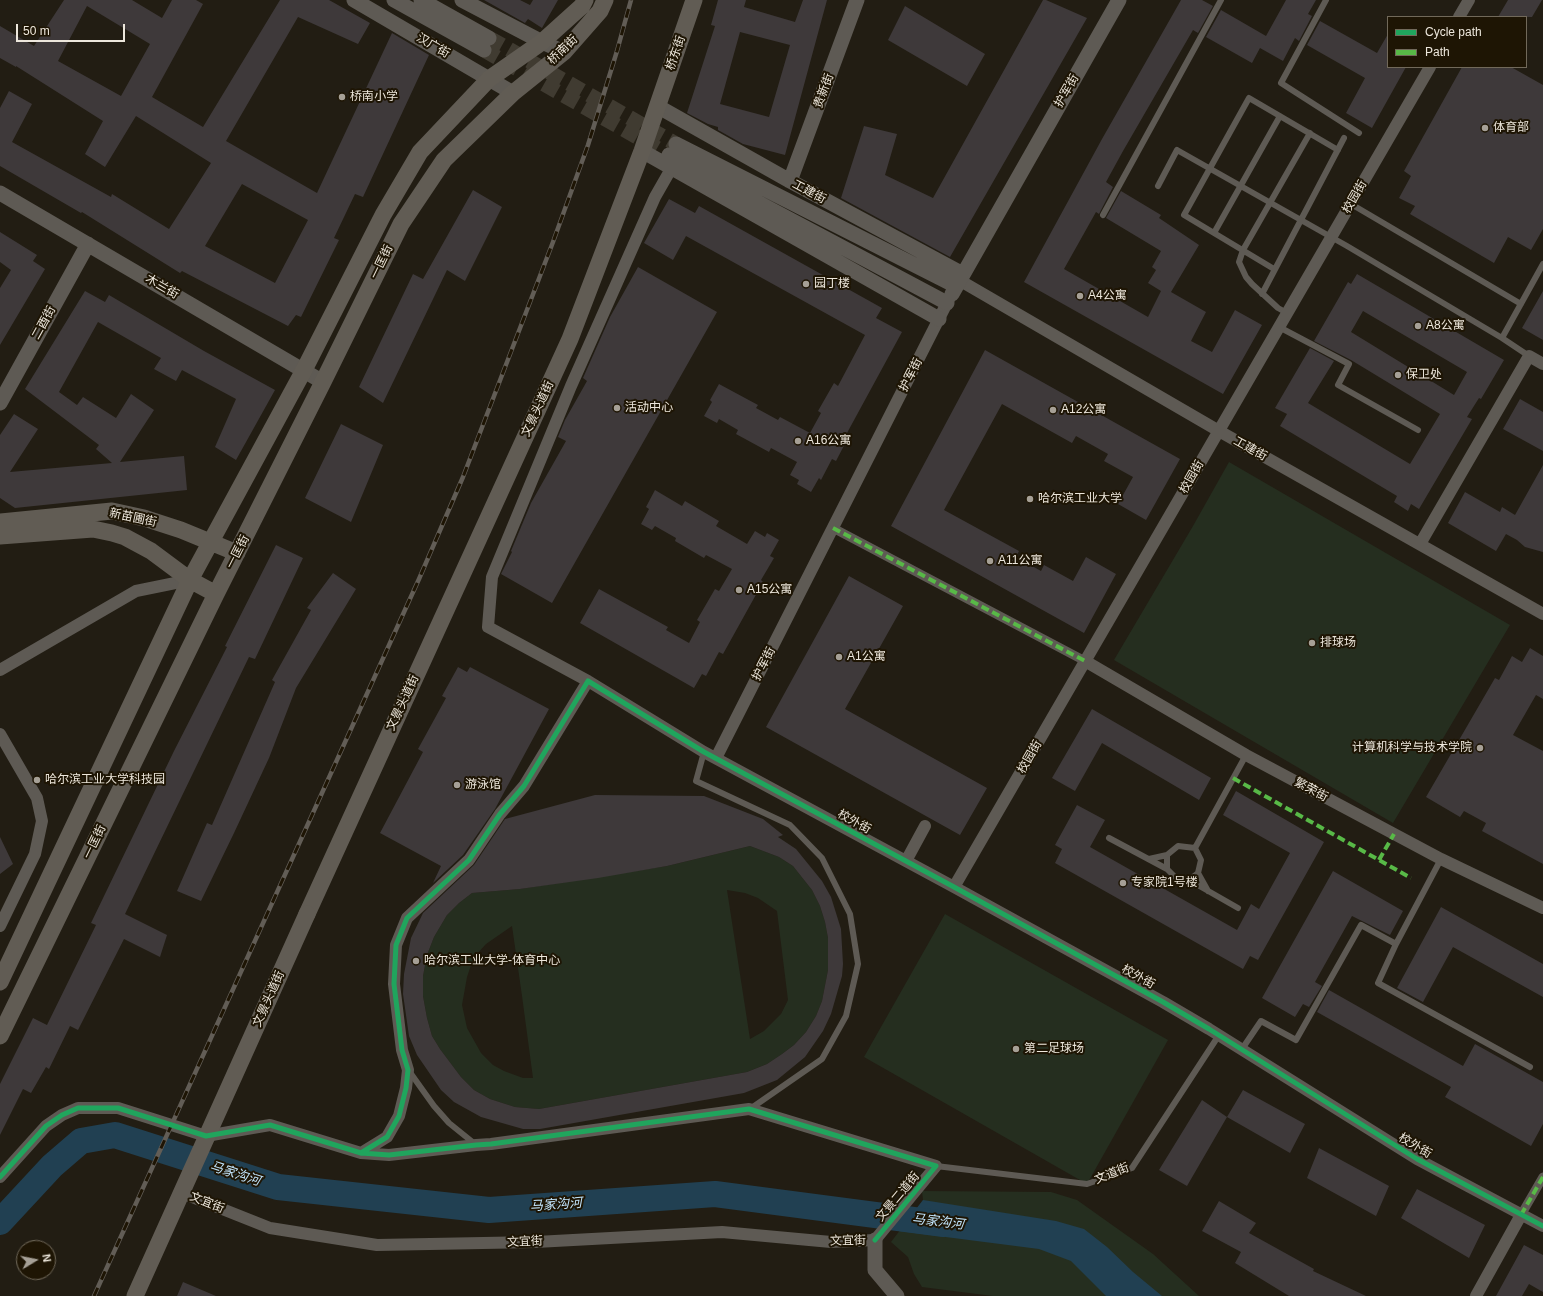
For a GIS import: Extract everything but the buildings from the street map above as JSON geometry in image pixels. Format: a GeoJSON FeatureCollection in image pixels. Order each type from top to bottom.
{"type":"FeatureCollection","features":[{"type":"Feature","properties":{"kind":"main road","name":"桥南街"},"geometry":{"type":"LineString","coordinates":[[489,79],[542,42],[582,6],[585,0]]}},
{"type":"Feature","properties":{"kind":"main road","name":"桥南街"},"geometry":{"type":"LineString","coordinates":[[513,93],[564,52],[600,11],[605,0]]}},
{"type":"Feature","properties":{"kind":"main road","name":"桥东街"},"geometry":{"type":"LineString","coordinates":[[657,106],[694,0]]}},
{"type":"Feature","properties":{"kind":"main road","name":"一匡街"},"geometry":{"type":"LineString","coordinates":[[0,982],[190,580],[304,370],[383,215],[420,152],[489,79]]}},
{"type":"Feature","properties":{"kind":"main road","name":"一匡街"},"geometry":{"type":"LineString","coordinates":[[0,1036],[216,594],[401,224],[444,160],[513,93]]}},
{"type":"Feature","properties":{"kind":"main road","name":"文景头道街"},"geometry":{"type":"LineString","coordinates":[[135,1296],[307,914],[570,339],[642,150],[657,106]]}},
{"type":"Feature","properties":{"kind":"main road","name":"新苗圃街"},"geometry":{"type":"LineString","coordinates":[[0,522],[112,511],[144,518],[181,530],[237,553]]}},
{"type":"Feature","properties":{"kind":"main road","name":"新苗圃街"},"geometry":{"type":"LineString","coordinates":[[0,536],[93,529],[112,533],[126,538],[151,551],[190,580],[216,594]]}},
{"type":"Feature","properties":{"kind":"street","name":"汉广街"},"geometry":{"type":"LineString","coordinates":[[354,0],[513,93]]}},
{"type":"Feature","properties":{"kind":"street","name":"汉广街"},"geometry":{"type":"LineString","coordinates":[[394,0],[486,44],[421,0]]}},
{"type":"Feature","properties":{"kind":"street"},"geometry":{"type":"LineString","coordinates":[[462,0],[564,52]]}},
{"type":"Feature","properties":{"kind":"street","name":"贵新街"},"geometry":{"type":"LineString","coordinates":[[790,181],[857,0]]}},
{"type":"Feature","properties":{"kind":"street","name":"护军街"},"geometry":{"type":"LineString","coordinates":[[716,758],[955,287],[1119,0]]}},
{"type":"Feature","properties":{"kind":"street"},"geometry":{"type":"LineString","coordinates":[[1460,16],[1469,0]]}},
{"type":"Feature","properties":{"kind":"street","name":"校园街"},"geometry":{"type":"LineString","coordinates":[[954,887],[1429,68]]}},
{"type":"Feature","properties":{"kind":"street","name":"工建街"},"geometry":{"type":"LineString","coordinates":[[657,106],[790,181],[955,287]]}},
{"type":"Feature","properties":{"kind":"street","name":"工建街"},"geometry":{"type":"LineString","coordinates":[[642,150],[672,156],[955,287],[1219,431],[1543,614]]}},
{"type":"Feature","properties":{"kind":"street","name":"工建街"},"geometry":{"type":"LineString","coordinates":[[672,156],[939,319]]}},
{"type":"Feature","properties":{"kind":"street","name":"校外街"},"geometry":{"type":"LineString","coordinates":[[672,156],[574,379],[492,577],[488,627],[588,681],[704,752],[1156,998],[1219,1035],[1417,1159],[1543,1226]]}},
{"type":"Feature","properties":{"kind":"street","name":"木兰街"},"geometry":{"type":"LineString","coordinates":[[0,193],[323,382]]}},
{"type":"Feature","properties":{"kind":"street","name":"二酉街"},"geometry":{"type":"LineString","coordinates":[[0,403],[88,244]]}},
{"type":"Feature","properties":{"kind":"street"},"geometry":{"type":"LineString","coordinates":[[1420,544],[1529,356],[1543,364]]}},
{"type":"Feature","properties":{"kind":"street"},"geometry":{"type":"LineString","coordinates":[[833,528],[1085,661]]}},
{"type":"Feature","properties":{"kind":"street"},"geometry":{"type":"LineString","coordinates":[[0,670],[136,591],[190,580]]}},
{"type":"Feature","properties":{"kind":"street","name":"繁荣街"},"geometry":{"type":"LineString","coordinates":[[1085,661],[1246,755],[1441,859],[1543,908]]}},
{"type":"Feature","properties":{"kind":"street"},"geometry":{"type":"LineString","coordinates":[[361,1153],[386,1137],[399,1116],[406,1088],[408,1070],[402,1050],[394,984],[396,944],[407,918],[469,860],[500,814],[524,786],[588,681]]}},
{"type":"Feature","properties":{"kind":"street"},"geometry":{"type":"LineString","coordinates":[[0,734],[36,798],[42,821],[35,854],[0,926]]}},
{"type":"Feature","properties":{"kind":"street"},"geometry":{"type":"LineString","coordinates":[[906,861],[925,826]]}},
{"type":"Feature","properties":{"kind":"street"},"geometry":{"type":"LineString","coordinates":[[0,1177],[46,1126],[62,1115],[78,1108],[118,1108],[206,1136],[270,1125],[361,1153],[389,1155],[499,1143],[749,1109],[933,1171]]}},
{"type":"Feature","properties":{"kind":"street","name":"文景二道街"},"geometry":{"type":"LineString","coordinates":[[875,1240],[933,1171]]}},
{"type":"Feature","properties":{"kind":"street"},"geometry":{"type":"LineString","coordinates":[[1476,1296],[1543,1177]]}},
{"type":"Feature","properties":{"kind":"street","name":"文宜街"},"geometry":{"type":"LineString","coordinates":[[182,1193],[270,1228],[377,1245],[536,1242],[722,1232],[831,1242],[875,1240]]}},
{"type":"Feature","properties":{"kind":"street"},"geometry":{"type":"LineString","coordinates":[[875,1240],[875,1270],[897,1296]]}},
{"type":"Feature","properties":{"kind":"lane"},"geometry":{"type":"LineString","coordinates":[[1103,215],[1221,0]]}},
{"type":"Feature","properties":{"kind":"lane"},"geometry":{"type":"LineString","coordinates":[[1326,0],[1281,83],[1359,133]]}},
{"type":"Feature","properties":{"kind":"lane"},"geometry":{"type":"LineString","coordinates":[[1274,269],[1184,215],[1249,98],[1338,150]]}},
{"type":"Feature","properties":{"kind":"lane"},"geometry":{"type":"LineString","coordinates":[[1214,233],[1280,116]]}},
{"type":"Feature","properties":{"kind":"lane"},"geometry":{"type":"LineString","coordinates":[[1287,313],[1278,308],[1252,284],[1239,262],[1243,250],[1310,134]]}},
{"type":"Feature","properties":{"kind":"lane"},"geometry":{"type":"LineString","coordinates":[[1262,294],[1344,138]]}},
{"type":"Feature","properties":{"kind":"lane"},"geometry":{"type":"LineString","coordinates":[[1158,186],[1177,150],[1502,338],[1529,356]]}},
{"type":"Feature","properties":{"kind":"lane"},"geometry":{"type":"LineString","coordinates":[[1350,204],[1521,304]]}},
{"type":"Feature","properties":{"kind":"lane"},"geometry":{"type":"LineString","coordinates":[[1502,338],[1543,264]]}},
{"type":"Feature","properties":{"kind":"lane"},"geometry":{"type":"LineString","coordinates":[[1280,327],[1349,364],[1338,385],[1418,430]]}},
{"type":"Feature","properties":{"kind":"lane"},"geometry":{"type":"LineString","coordinates":[[704,752],[696,781],[790,825],[822,858],[850,914],[858,964],[846,1016],[822,1059],[749,1109]]}},
{"type":"Feature","properties":{"kind":"lane"},"geometry":{"type":"LineString","coordinates":[[1195,848],[1246,755]]}},
{"type":"Feature","properties":{"kind":"lane"},"geometry":{"type":"LineString","coordinates":[[1109,838],[1167,869],[1177,879],[1189,880],[1238,908]]}},
{"type":"Feature","properties":{"kind":"lane"},"geometry":{"type":"LineString","coordinates":[[1148,859],[1167,855],[1178,846],[1195,848]]}},
{"type":"Feature","properties":{"kind":"lane"},"geometry":{"type":"LineString","coordinates":[[1189,880],[1198,873],[1201,860],[1195,848]]}},
{"type":"Feature","properties":{"kind":"lane"},"geometry":{"type":"LineString","coordinates":[[1167,855],[1167,869]]}},
{"type":"Feature","properties":{"kind":"lane"},"geometry":{"type":"LineString","coordinates":[[1441,859],[1396,944],[1378,983],[1530,1067]]}},
{"type":"Feature","properties":{"kind":"lane"},"geometry":{"type":"LineString","coordinates":[[1198,873],[1208,891]]}},
{"type":"Feature","properties":{"kind":"lane"},"geometry":{"type":"LineString","coordinates":[[1242,1050],[1261,1021],[1296,1040],[1361,925],[1396,944]]}},
{"type":"Feature","properties":{"kind":"lane","name":"文道街"},"geometry":{"type":"LineString","coordinates":[[933,1171],[1087,1184],[1132,1168],[1219,1035]]}},
{"type":"Feature","properties":{"kind":"lane"},"geometry":{"type":"LineString","coordinates":[[408,1070],[434,1106],[449,1123],[476,1145]]}},
{"type":"Feature","properties":{"kind":"green space","name":"排球场"},"geometry":{"type":"Polygon","coordinates":[[[1229,462],[1510,625],[1393,823],[1114,660],[1229,462]]]}},
{"type":"Feature","properties":{"kind":"green space"},"geometry":{"type":"Polygon","coordinates":[[[750,846],[779,857],[793,866],[812,890],[820,906],[828,938],[828,970],[822,1001],[816,1016],[806,1032],[794,1045],[782,1054],[767,1064],[747,1072],[539,1109],[515,1107],[490,1099],[474,1090],[461,1077],[432,1036],[423,996],[423,976],[427,955],[434,937],[447,915],[472,893],[520,889],[667,866],[750,846]],[[727,890],[750,1039],[764,1031],[781,1014],[788,1000],[777,911],[758,898],[745,893],[727,890]],[[512,926],[486,944],[476,955],[467,977],[462,1005],[467,1028],[481,1053],[493,1065],[504,1071],[523,1078],[533,1078],[522,996],[512,926]]]}},
{"type":"Feature","properties":{"kind":"green space","name":"第二足球场"},"geometry":{"type":"Polygon","coordinates":[[[945,914],[1168,1040],[1087,1184],[864,1057],[945,914]]]}},
{"type":"Feature","properties":{"kind":"green space"},"geometry":{"type":"Polygon","coordinates":[[[922,1191],[1051,1192],[1077,1200],[1153,1254],[1199,1296],[993,1296],[922,1287],[914,1274],[908,1257],[891,1242],[923,1200],[922,1191]]]}},
{"type":"Feature","properties":{"kind":"water"},"geometry":{"type":"Polygon","coordinates":[[[923,1200],[1056,1221],[1084,1229],[1107,1247],[1133,1272],[1162,1296],[1106,1296],[1071,1261],[1039,1249],[899,1231],[923,1200]]]}},
{"type":"Feature","properties":{"kind":"waterway","name":"马家沟河"},"geometry":{"type":"LineString","coordinates":[[0,1222],[52,1166],[81,1141],[115,1135],[278,1187],[489,1210],[715,1194],[944,1224]]}},
{"type":"Feature","properties":{"kind":"tunnel"},"geometry":{"type":"LineString","coordinates":[[489,38],[676,144]]}},
{"type":"Feature","properties":{"kind":"tunnel"},"geometry":{"type":"LineString","coordinates":[[484,50],[669,155]]}},
{"type":"Feature","properties":{"kind":"railway"},"geometry":{"type":"LineString","coordinates":[[94,1296],[419,579],[463,477],[553,242],[588,145],[631,0]]}},
{"type":"Feature","properties":{"kind":"marked path"},"geometry":{"type":"LineString","coordinates":[[833,528],[1085,661]]}},
{"type":"Feature","properties":{"kind":"marked path"},"geometry":{"type":"LineString","coordinates":[[1233,778],[1411,878]]}},
{"type":"Feature","properties":{"kind":"marked path"},"geometry":{"type":"LineString","coordinates":[[1379,860],[1394,834]]}},
{"type":"Feature","properties":{"kind":"marked path"},"geometry":{"type":"LineString","coordinates":[[1521,1215],[1543,1177]]}},
{"type":"Feature","properties":{"kind":"cycle path"},"geometry":{"type":"LineString","coordinates":[[361,1153],[387,1137],[399,1116],[406,1088],[408,1070],[402,1050],[394,984],[396,945],[407,918],[469,860],[500,814],[524,786],[588,681],[704,752],[1163,1002],[1209,1029],[1417,1159],[1543,1226]]}},
{"type":"Feature","properties":{"kind":"cycle path"},"geometry":{"type":"LineString","coordinates":[[0,1177],[46,1126],[62,1115],[78,1108],[118,1108],[206,1136],[270,1125],[361,1153],[389,1155],[491,1144],[749,1109],[936,1166],[875,1240]]}},
{"type":"Feature","properties":{"kind":"place","name":"桥南小学"},"geometry":{"type":"Point","coordinates":[342,97]}},
{"type":"Feature","properties":{"kind":"place","name":"体育部"},"geometry":{"type":"Point","coordinates":[1485,128]}},
{"type":"Feature","properties":{"kind":"place","name":"园丁楼"},"geometry":{"type":"Point","coordinates":[806,284]}},
{"type":"Feature","properties":{"kind":"place","name":"A4公寓"},"geometry":{"type":"Point","coordinates":[1080,296]}},
{"type":"Feature","properties":{"kind":"place","name":"A8公寓"},"geometry":{"type":"Point","coordinates":[1418,326]}},
{"type":"Feature","properties":{"kind":"place","name":"保卫处"},"geometry":{"type":"Point","coordinates":[1398,375]}},
{"type":"Feature","properties":{"kind":"place","name":"活动中心"},"geometry":{"type":"Point","coordinates":[617,408]}},
{"type":"Feature","properties":{"kind":"place","name":"A12公寓"},"geometry":{"type":"Point","coordinates":[1053,410]}},
{"type":"Feature","properties":{"kind":"place","name":"A16公寓"},"geometry":{"type":"Point","coordinates":[798,441]}},
{"type":"Feature","properties":{"kind":"place","name":"哈尔滨工业大学"},"geometry":{"type":"Point","coordinates":[1030,499]}},
{"type":"Feature","properties":{"kind":"place","name":"A11公寓"},"geometry":{"type":"Point","coordinates":[990,561]}},
{"type":"Feature","properties":{"kind":"place","name":"A15公寓"},"geometry":{"type":"Point","coordinates":[739,590]}},
{"type":"Feature","properties":{"kind":"place","name":"排球场"},"geometry":{"type":"Point","coordinates":[1312,643]}},
{"type":"Feature","properties":{"kind":"place","name":"A1公寓"},"geometry":{"type":"Point","coordinates":[839,657]}},
{"type":"Feature","properties":{"kind":"place","name":"计算机科学与技术学院"},"geometry":{"type":"Point","coordinates":[1480,748]}},
{"type":"Feature","properties":{"kind":"place","name":"哈尔滨工业大学科技园"},"geometry":{"type":"Point","coordinates":[37,780]}},
{"type":"Feature","properties":{"kind":"place","name":"游泳馆"},"geometry":{"type":"Point","coordinates":[457,785]}},
{"type":"Feature","properties":{"kind":"place","name":"专家院1号楼"},"geometry":{"type":"Point","coordinates":[1123,883]}},
{"type":"Feature","properties":{"kind":"place","name":"哈尔滨工业大学-体育中心"},"geometry":{"type":"Point","coordinates":[416,961]}},
{"type":"Feature","properties":{"kind":"place","name":"第二足球场"},"geometry":{"type":"Point","coordinates":[1016,1049]}}]}
